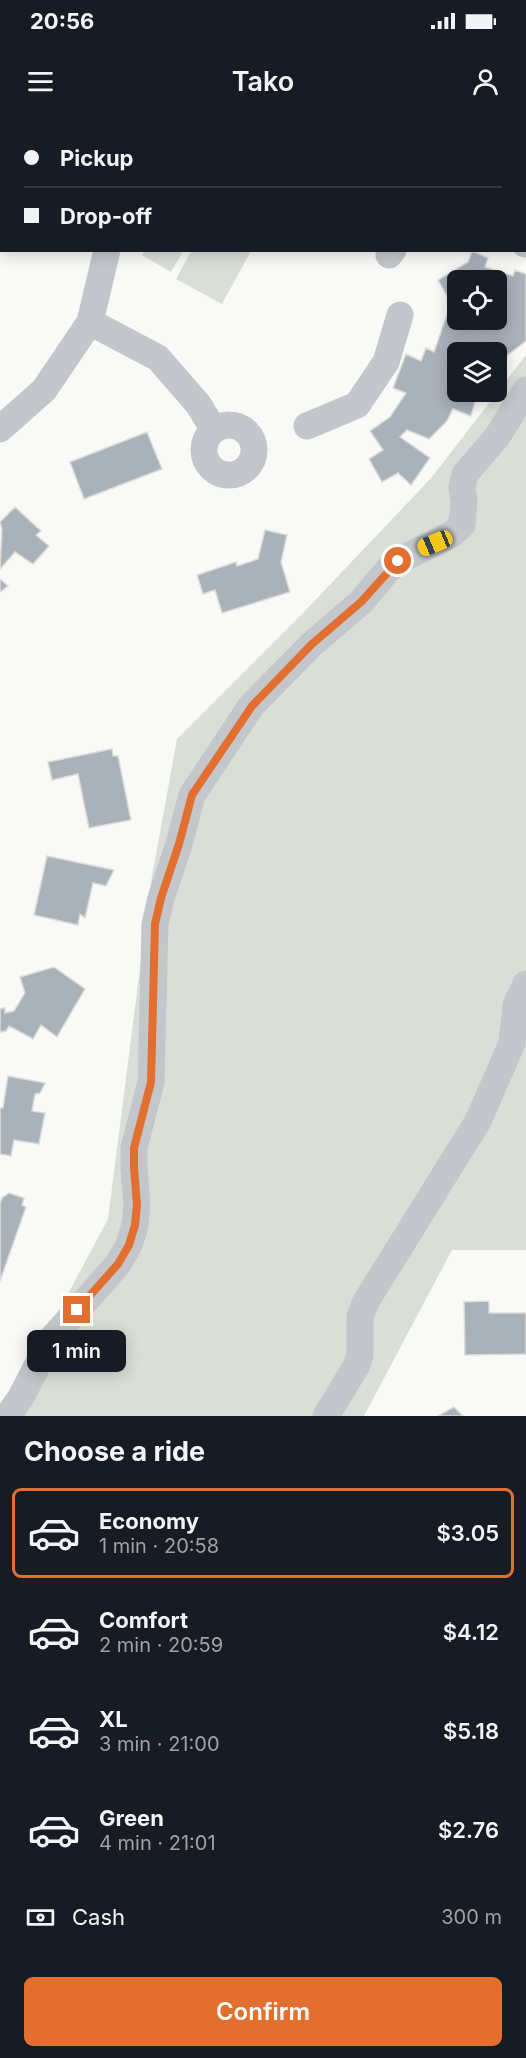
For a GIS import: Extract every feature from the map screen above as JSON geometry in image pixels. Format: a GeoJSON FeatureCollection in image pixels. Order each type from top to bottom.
{"type":"FeatureCollection","features":[{"type":"Feature","properties":{"kind":"street"},"geometry":{"type":"LineString","coordinates":[[0,429],[44,390],[90,322],[107,252]]}},
{"type":"Feature","properties":{"kind":"street"},"geometry":{"type":"LineString","coordinates":[[307,426],[357,405],[386,362],[399,315]]}},
{"type":"Feature","properties":{"kind":"street"},"geometry":{"type":"LineString","coordinates":[[90,322],[158,358],[198,404],[214,430]]}},
{"type":"Feature","properties":{"kind":"street"},"geometry":{"type":"LineString","coordinates":[[8,1416],[21,1397],[50,1341],[118,1264],[129,1245],[135,1225],[137,1205],[134,1148],[151,1082],[155,924],[192,795],[252,706],[312,644],[361,602],[398,561],[452,534],[462,525],[464,502],[462,488],[465,474],[497,436],[526,390]]}},
{"type":"Feature","properties":{"kind":"street"},"geometry":{"type":"LineString","coordinates":[[326,1416],[357,1365],[360,1355],[360,1317],[365,1303],[478,1121],[512,1043],[516,1005],[526,984]]}},
{"type":"Feature","properties":{"kind":"shaded area"},"geometry":{"type":"Polygon","coordinates":[[[144,252],[182,252],[171,272],[142,255],[144,252]]]}},
{"type":"Feature","properties":{"kind":"shaded area"},"geometry":{"type":"Polygon","coordinates":[[[190,252],[250,252],[222,304],[176,279],[190,252]]]}},
{"type":"Feature","properties":{"kind":"shaded area"},"geometry":{"type":"Polygon","coordinates":[[[526,355],[526,1250],[452,1250],[364,1416],[24,1416],[32,1361],[108,1219],[151,882],[177,739],[304,612],[432,477],[490,402],[507,402],[507,380],[526,355]]]}},
{"type":"Feature","properties":{"kind":"building"},"geometry":{"type":"Polygon","coordinates":[[[472,252],[488,258],[485,267],[494,270],[455,270],[468,262],[472,252]]]}},
{"type":"Feature","properties":{"kind":"building"},"geometry":{"type":"Polygon","coordinates":[[[515,270],[526,274],[526,341],[507,356],[507,342],[447,342],[447,402],[475,402],[471,416],[453,409],[447,421],[429,439],[407,430],[400,437],[430,458],[411,485],[398,473],[382,482],[369,459],[383,450],[370,431],[390,417],[406,393],[393,388],[406,354],[421,361],[426,348],[434,352],[447,315],[447,330],[507,330],[507,274],[513,276],[515,270]]]}},
{"type":"Feature","properties":{"kind":"building"},"geometry":{"type":"Polygon","coordinates":[[[447,275],[447,296],[438,280],[447,275]]]}},
{"type":"Feature","properties":{"kind":"building"},"geometry":{"type":"Polygon","coordinates":[[[147,432],[162,469],[84,499],[70,462],[147,432]]]}},
{"type":"Feature","properties":{"kind":"building"},"geometry":{"type":"Polygon","coordinates":[[[15,507],[41,531],[36,535],[49,546],[33,564],[15,552],[0,569],[2,529],[0,522],[15,507]]]}},
{"type":"Feature","properties":{"kind":"building"},"geometry":{"type":"Polygon","coordinates":[[[265,530],[287,535],[281,562],[290,592],[222,613],[215,590],[203,594],[197,575],[236,562],[237,566],[258,559],[265,530]]]}},
{"type":"Feature","properties":{"kind":"building"},"geometry":{"type":"Polygon","coordinates":[[[0,579],[8,586],[0,592],[0,579]]]}},
{"type":"Feature","properties":{"kind":"building"},"geometry":{"type":"Polygon","coordinates":[[[112,749],[113,756],[118,756],[131,820],[89,828],[78,774],[52,780],[48,762],[112,749]]]}},
{"type":"Feature","properties":{"kind":"building"},"geometry":{"type":"Polygon","coordinates":[[[47,856],[114,870],[106,886],[93,883],[85,918],[80,914],[78,925],[34,915],[47,856]]]}},
{"type":"Feature","properties":{"kind":"building"},"geometry":{"type":"Polygon","coordinates":[[[54,967],[85,989],[57,1037],[41,1025],[33,1039],[9,1026],[6,1031],[0,1032],[0,1009],[5,1008],[5,1013],[14,1011],[25,993],[20,977],[54,967]]]}},
{"type":"Feature","properties":{"kind":"building"},"geometry":{"type":"Polygon","coordinates":[[[8,1076],[45,1083],[40,1093],[35,1094],[32,1111],[45,1113],[39,1144],[14,1140],[11,1156],[0,1154],[0,1108],[3,1108],[8,1076]]]}},
{"type":"Feature","properties":{"kind":"building"},"geometry":{"type":"Polygon","coordinates":[[[9,1193],[24,1198],[22,1205],[26,1207],[0,1281],[0,1204],[2,1198],[9,1193]]]}},
{"type":"Feature","properties":{"kind":"building"},"geometry":{"type":"Polygon","coordinates":[[[489,1301],[489,1313],[526,1313],[526,1354],[465,1355],[464,1302],[489,1301]]]}},
{"type":"Feature","properties":{"kind":"building"},"geometry":{"type":"Polygon","coordinates":[[[454,1407],[463,1416],[438,1416],[454,1407]]]}},
{"type":"Feature","properties":{"kind":"route"},"geometry":{"type":"LineString","coordinates":[[77,1310],[91,1297],[118,1264],[129,1245],[135,1225],[137,1205],[134,1148],[151,1082],[155,924],[192,795],[252,706],[312,644],[361,602],[398,561]]}}]}
